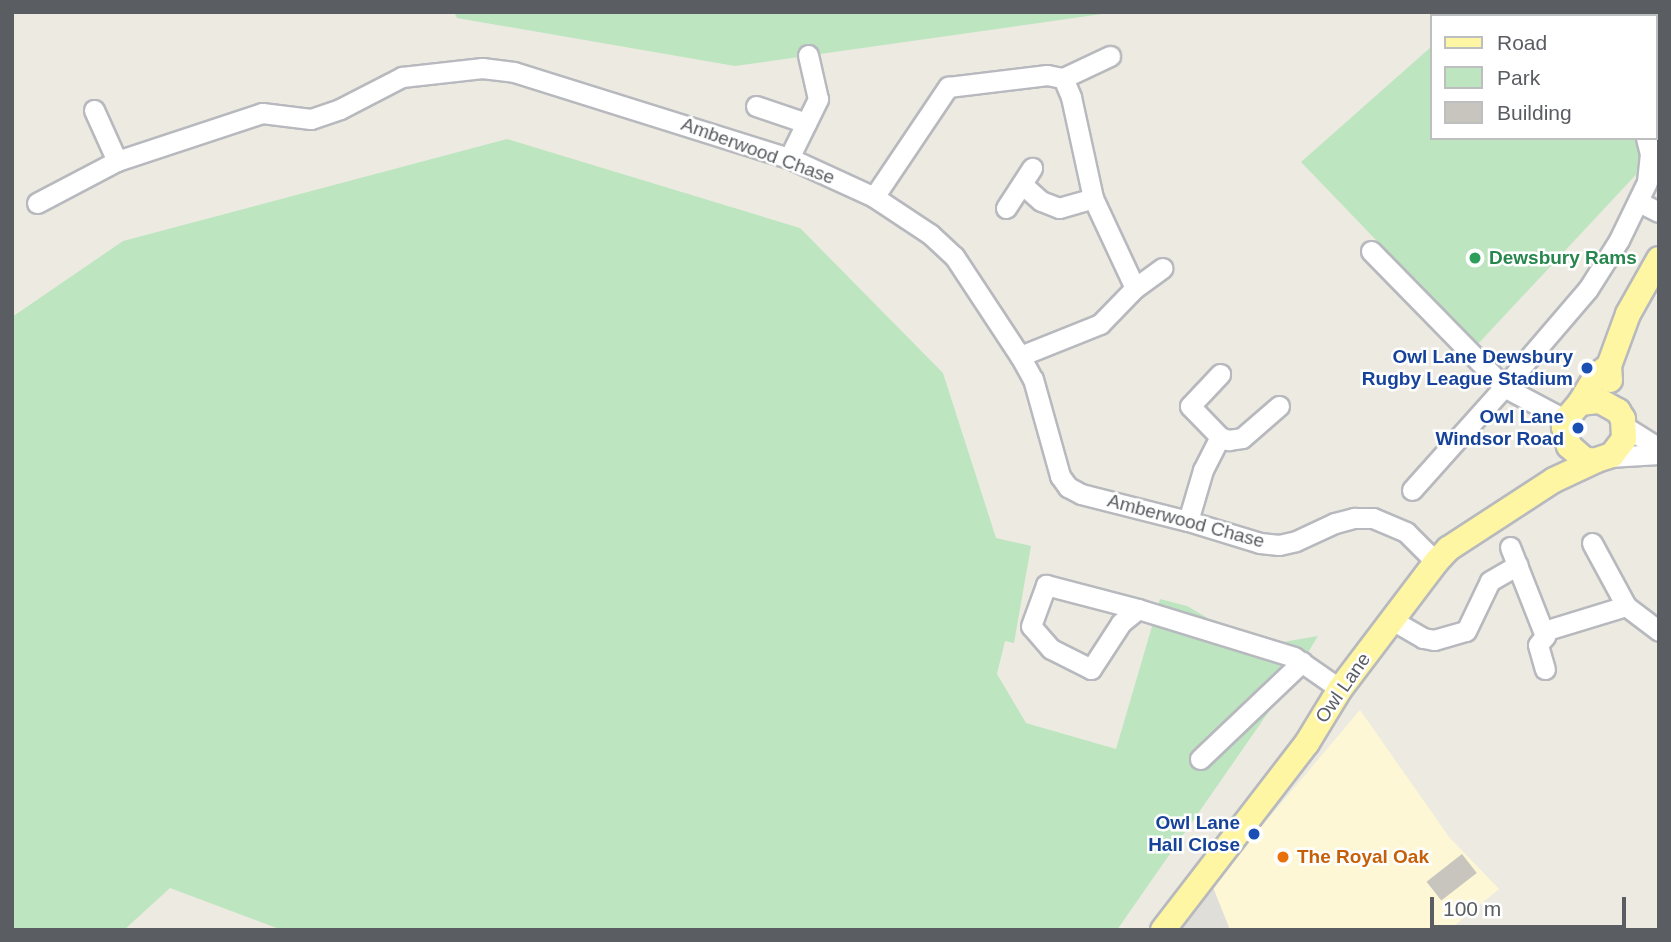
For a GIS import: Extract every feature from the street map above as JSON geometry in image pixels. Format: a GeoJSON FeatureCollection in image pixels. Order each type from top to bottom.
{"type":"FeatureCollection","features":[{"type":"Feature","properties":{"kind":"main road"},"geometry":{"type":"LineString","coordinates":[[1609,366],[1595,376],[1573,411],[1565,437],[1571,450],[1584,459],[1603,459],[1624,439],[1609,366],[1628,314],[1659,260]]}},
{"type":"Feature","properties":{"kind":"main road"},"geometry":{"type":"LineString","coordinates":[[1573,411],[1600,401],[1618,416]]}},
{"type":"Feature","properties":{"kind":"main road","name":"Owl Lane"},"geometry":{"type":"LineString","coordinates":[[1554,480],[1571,450]]}},
{"type":"Feature","properties":{"kind":"main road","name":"Owl Lane"},"geometry":{"type":"LineString","coordinates":[[1163,930],[1307,743],[1339,689],[1436,562],[1448,550],[1554,480],[1603,459]]}},
{"type":"Feature","properties":{"kind":"street"},"geometry":{"type":"LineString","coordinates":[[789,158],[818,99],[808,55]]}},
{"type":"Feature","properties":{"kind":"street"},"geometry":{"type":"LineString","coordinates":[[874,197],[948,87],[1047,75],[1063,78],[1110,56]]}},
{"type":"Feature","properties":{"kind":"street","name":"Amberwood Chase"},"geometry":{"type":"LineString","coordinates":[[37,203],[117,161],[262,113],[312,119],[402,77],[482,68],[514,72],[576,89],[789,158],[874,197],[930,234],[954,256],[1020,356],[1033,379],[1060,477],[1068,487],[1081,494],[1188,521],[1260,543],[1279,545],[1296,541],[1335,523],[1354,518],[1373,518],[1406,532],[1436,562]]}},
{"type":"Feature","properties":{"kind":"street"},"geometry":{"type":"LineString","coordinates":[[1063,78],[1071,97],[1093,198],[1135,288]]}},
{"type":"Feature","properties":{"kind":"street"},"geometry":{"type":"LineString","coordinates":[[756,106],[806,123]]}},
{"type":"Feature","properties":{"kind":"street"},"geometry":{"type":"LineString","coordinates":[[94,110],[117,161]]}},
{"type":"Feature","properties":{"kind":"street"},"geometry":{"type":"LineString","coordinates":[[1412,490],[1588,289],[1639,202],[1650,168],[1646,140]]}},
{"type":"Feature","properties":{"kind":"street"},"geometry":{"type":"LineString","coordinates":[[1006,208],[1027,177],[1041,201],[1059,208],[1093,198]]}},
{"type":"Feature","properties":{"kind":"street"},"geometry":{"type":"LineString","coordinates":[[1639,202],[1659,212]]}},
{"type":"Feature","properties":{"kind":"street"},"geometry":{"type":"LineString","coordinates":[[1371,251],[1504,387],[1573,411]]}},
{"type":"Feature","properties":{"kind":"street"},"geometry":{"type":"LineString","coordinates":[[1020,356],[1100,324],[1135,288],[1163,268]]}},
{"type":"Feature","properties":{"kind":"street"},"geometry":{"type":"LineString","coordinates":[[1220,374],[1190,406],[1220,437],[1228,440],[1242,438],[1279,406]]}},
{"type":"Feature","properties":{"kind":"street"},"geometry":{"type":"LineString","coordinates":[[1618,416],[1659,448]]}},
{"type":"Feature","properties":{"kind":"street"},"geometry":{"type":"LineString","coordinates":[[1188,521],[1203,470],[1220,437]]}},
{"type":"Feature","properties":{"kind":"street"},"geometry":{"type":"LineString","coordinates":[[1603,459],[1659,454]]}},
{"type":"Feature","properties":{"kind":"street"},"geometry":{"type":"LineString","coordinates":[[1592,543],[1626,606],[1659,631]]}},
{"type":"Feature","properties":{"kind":"street"},"geometry":{"type":"LineString","coordinates":[[1392,620],[1423,638],[1434,640],[1466,631],[1490,581],[1514,556],[1544,631],[1545,636],[1538,645],[1545,669]]}},
{"type":"Feature","properties":{"kind":"street"},"geometry":{"type":"LineString","coordinates":[[1138,609],[1121,623],[1091,669],[1051,649],[1031,626],[1046,585],[1138,609],[1302,662],[1339,689]]}},
{"type":"Feature","properties":{"kind":"street"},"geometry":{"type":"LineString","coordinates":[[1544,631],[1626,606]]}},
{"type":"Feature","properties":{"kind":"street"},"geometry":{"type":"LineString","coordinates":[[1200,759],[1302,662]]}},
{"type":"Feature","properties":{"kind":"shaded area"},"geometry":{"type":"Polygon","coordinates":[[[1360,710],[1449,837],[1499,889],[1449,930],[1230,930],[1212,885],[1360,710]]]}},
{"type":"Feature","properties":{"kind":"shaded area"},"geometry":{"type":"Polygon","coordinates":[[[1212,885],[1230,930],[1181,930],[1212,885]]]}},
{"type":"Feature","properties":{"kind":"green space"},"geometry":{"type":"Polygon","coordinates":[[[454,12],[1116,12],[735,66],[457,18],[454,12]]]}},
{"type":"Feature","properties":{"kind":"green space"},"geometry":{"type":"Polygon","coordinates":[[[1470,12],[1623,12],[1623,14],[1470,12]]]}},
{"type":"Feature","properties":{"kind":"green space","name":"Dewsbury Rams"},"geometry":{"type":"Polygon","coordinates":[[[1657,46],[1659,48],[1659,150],[1477,345],[1301,162],[1430,48],[1430,140],[1657,140],[1657,46]]]}},
{"type":"Feature","properties":{"kind":"green space"},"geometry":{"type":"Polygon","coordinates":[[[507,139],[800,228],[943,373],[996,538],[1031,546],[1014,643],[1005,641],[997,674],[1026,723],[1116,749],[1160,599],[1187,606],[1223,627],[1283,642],[1318,636],[1295,674],[1117,930],[282,930],[170,888],[124,930],[12,930],[12,317],[123,241],[507,139]]]}},
{"type":"Feature","properties":{"kind":"building"},"geometry":{"type":"Polygon","coordinates":[[[1462,854],[1477,873],[1441,901],[1427,882],[1462,854]]]}},
{"type":"Feature","properties":{"kind":"place","name":"Dewsbury Rams"},"geometry":{"type":"Point","coordinates":[1475,258]}},
{"type":"Feature","properties":{"kind":"place","name":"Owl Lane Dewsbury Rugby League Stadium"},"geometry":{"type":"Point","coordinates":[1587,368]}},
{"type":"Feature","properties":{"kind":"place","name":"Owl Lane Windsor Road"},"geometry":{"type":"Point","coordinates":[1578,428]}},
{"type":"Feature","properties":{"kind":"place","name":"Owl Lane Hall Close"},"geometry":{"type":"Point","coordinates":[1254,834]}},
{"type":"Feature","properties":{"kind":"place","name":"The Royal Oak"},"geometry":{"type":"Point","coordinates":[1283,857]}}]}
